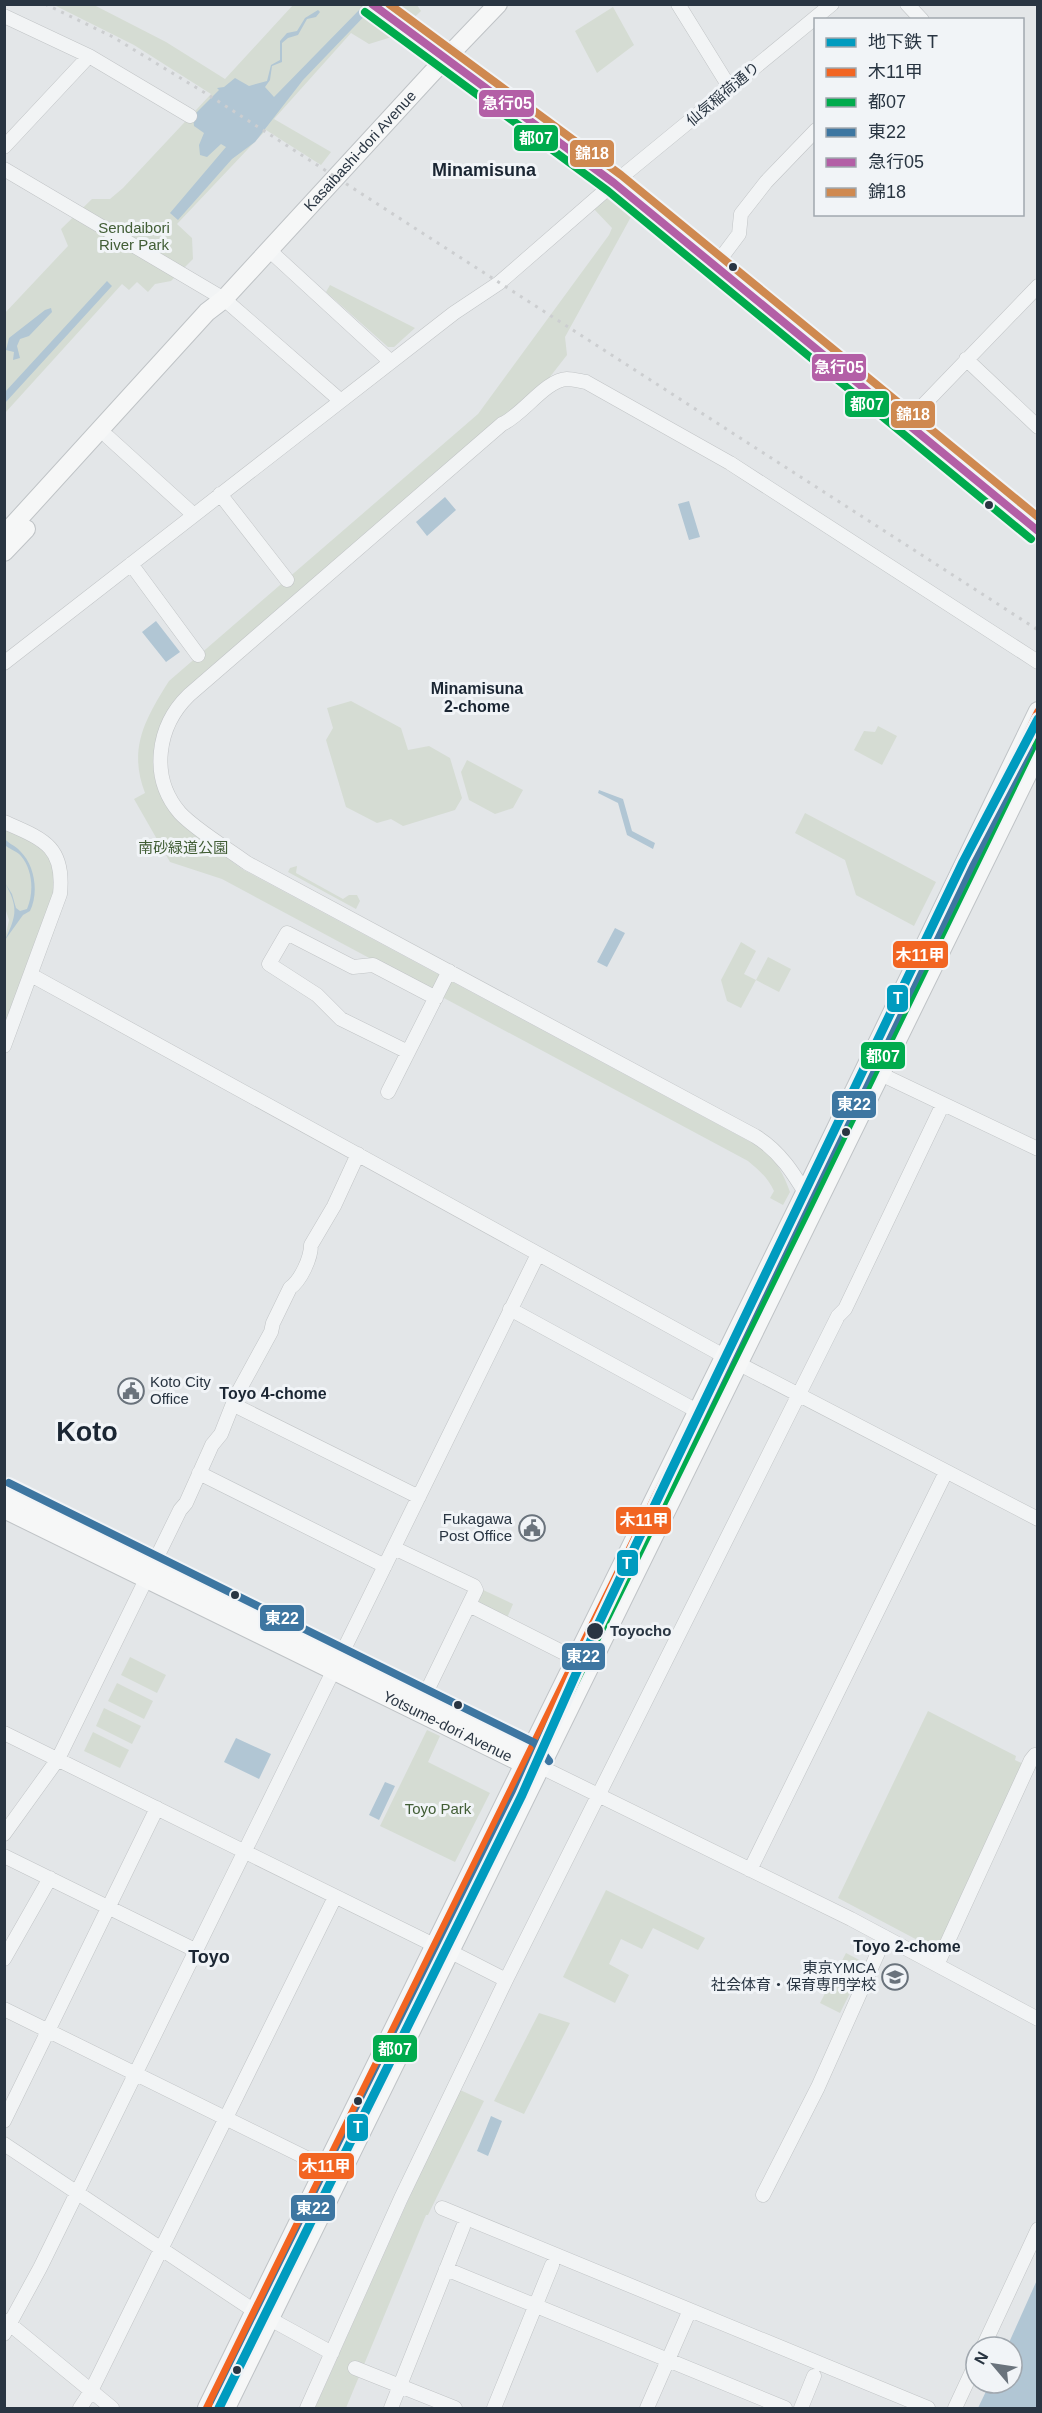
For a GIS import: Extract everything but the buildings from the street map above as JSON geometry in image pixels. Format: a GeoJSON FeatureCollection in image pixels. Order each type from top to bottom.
{"type":"FeatureCollection","features":[{"type":"Feature","properties":{"kind":"main road"},"geometry":{"type":"LineString","coordinates":[[371,4],[614,183],[1038,531]]}},
{"type":"Feature","properties":{"kind":"main road","name":"Kasaibashi-dori Avenue"},"geometry":{"type":"LineString","coordinates":[[4,536],[207,312],[224,299],[445,58],[498,4]]}},
{"type":"Feature","properties":{"kind":"main road","name":"Kasaibashi-dori Avenue"},"geometry":{"type":"LineString","coordinates":[[4,552],[213,321],[224,299]]}},
{"type":"Feature","properties":{"kind":"main road"},"geometry":{"type":"LineString","coordinates":[[226,2409],[263,2315],[443,1949],[532,1761],[732,1360],[815,1208],[873,1071],[1038,711]]}},
{"type":"Feature","properties":{"kind":"main road"},"geometry":{"type":"LineString","coordinates":[[532,1761],[576,1659],[697,1411],[732,1360],[805,1192],[873,1071],[1038,753]]}},
{"type":"Feature","properties":{"kind":"main road","name":"Yotsume-dori Avenue"},"geometry":{"type":"LineString","coordinates":[[4,1492],[151,1573],[532,1761]]}},
{"type":"Feature","properties":{"kind":"main road","name":"Yotsume-dori Avenue"},"geometry":{"type":"LineString","coordinates":[[4,1509],[151,1573]]}},
{"type":"Feature","properties":{"kind":"main road","name":"Yotsume-dori Avenue"},"geometry":{"type":"LineString","coordinates":[[335,1664],[423,1700],[532,1761]]}},
{"type":"Feature","properties":{"kind":"main road"},"geometry":{"type":"LineString","coordinates":[[207,2409],[263,2315]]}},
{"type":"Feature","properties":{"kind":"street"},"geometry":{"type":"LineString","coordinates":[[678,4],[730,88]]}},
{"type":"Feature","properties":{"kind":"street","name":"仙気稲荷通り"},"geometry":{"type":"LineString","coordinates":[[815,18],[832,4]]}},
{"type":"Feature","properties":{"kind":"street"},"geometry":{"type":"LineString","coordinates":[[907,4],[920,18]]}},
{"type":"Feature","properties":{"kind":"street"},"geometry":{"type":"LineString","coordinates":[[4,16],[89,56],[190,116]]}},
{"type":"Feature","properties":{"kind":"street","name":"仙気稲荷通り"},"geometry":{"type":"LineString","coordinates":[[6,659],[454,313],[499,283],[614,183],[814,19]]}},
{"type":"Feature","properties":{"kind":"street"},"geometry":{"type":"LineString","coordinates":[[4,147],[89,56]]}},
{"type":"Feature","properties":{"kind":"street"},"geometry":{"type":"LineString","coordinates":[[715,266],[739,234],[741,214],[766,182],[814,132]]}},
{"type":"Feature","properties":{"kind":"street"},"geometry":{"type":"LineString","coordinates":[[4,169],[224,299],[341,401]]}},
{"type":"Feature","properties":{"kind":"street"},"geometry":{"type":"LineString","coordinates":[[269,250],[391,362]]}},
{"type":"Feature","properties":{"kind":"street"},"geometry":{"type":"LineString","coordinates":[[906,423],[1038,286]]}},
{"type":"Feature","properties":{"kind":"street"},"geometry":{"type":"LineString","coordinates":[[966,359],[1038,427]]}},
{"type":"Feature","properties":{"kind":"street"},"geometry":{"type":"LineString","coordinates":[[815,1208],[786,1163],[775,1150],[755,1136],[247,863],[181,814],[172,801],[161,771],[160,751],[170,719],[189,695],[374,533],[548,387],[566,379],[586,382],[730,463],[1038,662]]}},
{"type":"Feature","properties":{"kind":"street"},"geometry":{"type":"LineString","coordinates":[[108,437],[194,515]]}},
{"type":"Feature","properties":{"kind":"street"},"geometry":{"type":"LineString","coordinates":[[220,494],[287,580]]}},
{"type":"Feature","properties":{"kind":"street"},"geometry":{"type":"LineString","coordinates":[[131,564],[198,654]]}},
{"type":"Feature","properties":{"kind":"street"},"geometry":{"type":"LineString","coordinates":[[4,822],[46,842],[60,864],[60,894],[4,1046]]}},
{"type":"Feature","properties":{"kind":"street"},"geometry":{"type":"LineString","coordinates":[[408,1052],[341,1019],[317,995],[269,964],[287,933],[353,968],[373,965],[436,998]]}},
{"type":"Feature","properties":{"kind":"street"},"geometry":{"type":"LineString","coordinates":[[388,1092],[449,971]]}},
{"type":"Feature","properties":{"kind":"street"},"geometry":{"type":"LineString","coordinates":[[31,975],[732,1360],[1038,1519]]}},
{"type":"Feature","properties":{"kind":"street"},"geometry":{"type":"LineString","coordinates":[[873,1071],[1038,1149]]}},
{"type":"Feature","properties":{"kind":"street"},"geometry":{"type":"LineString","coordinates":[[307,2409],[401,2198],[506,1980],[943,1104]]}},
{"type":"Feature","properties":{"kind":"street"},"geometry":{"type":"LineString","coordinates":[[4,1834],[58,1759],[358,1154]]}},
{"type":"Feature","properties":{"kind":"street"},"geometry":{"type":"LineString","coordinates":[[112,2409],[7,2326],[77,2193],[538,1254]]}},
{"type":"Feature","properties":{"kind":"street"},"geometry":{"type":"LineString","coordinates":[[510,1309],[697,1411]]}},
{"type":"Feature","properties":{"kind":"street"},"geometry":{"type":"LineString","coordinates":[[234,1405],[418,1497]]}},
{"type":"Feature","properties":{"kind":"street"},"geometry":{"type":"LineString","coordinates":[[750,1870],[946,1472]]}},
{"type":"Feature","properties":{"kind":"street"},"geometry":{"type":"LineString","coordinates":[[200,1473],[385,1566]]}},
{"type":"Feature","properties":{"kind":"street"},"geometry":{"type":"LineString","coordinates":[[394,1548],[474,1586],[476,1590],[423,1700]]}},
{"type":"Feature","properties":{"kind":"street"},"geometry":{"type":"LineString","coordinates":[[469,1605],[576,1659]]}},
{"type":"Feature","properties":{"kind":"street"},"geometry":{"type":"LineString","coordinates":[[4,1733],[506,1980]]}},
{"type":"Feature","properties":{"kind":"street"},"geometry":{"type":"LineString","coordinates":[[937,1965],[1035,1755]]}},
{"type":"Feature","properties":{"kind":"street"},"geometry":{"type":"LineString","coordinates":[[532,1761],[885,1937],[1038,2019]]}},
{"type":"Feature","properties":{"kind":"street"},"geometry":{"type":"LineString","coordinates":[[4,2121],[157,1808]]}},
{"type":"Feature","properties":{"kind":"street"},"geometry":{"type":"LineString","coordinates":[[4,1856],[195,1950]]}},
{"type":"Feature","properties":{"kind":"street"},"geometry":{"type":"LineString","coordinates":[[4,1959],[50,1878]]}},
{"type":"Feature","properties":{"kind":"street"},"geometry":{"type":"LineString","coordinates":[[80,2409],[227,2119],[335,1897]]}},
{"type":"Feature","properties":{"kind":"street"},"geometry":{"type":"LineString","coordinates":[[763,2195],[818,2087],[885,1937]]}},
{"type":"Feature","properties":{"kind":"street"},"geometry":{"type":"LineString","coordinates":[[4,2009],[333,2172]]}},
{"type":"Feature","properties":{"kind":"street"},"geometry":{"type":"LineString","coordinates":[[4,2144],[263,2315],[332,2353]]}},
{"type":"Feature","properties":{"kind":"street"},"geometry":{"type":"LineString","coordinates":[[442,2208],[928,2409]]}},
{"type":"Feature","properties":{"kind":"street"},"geometry":{"type":"LineString","coordinates":[[391,2409],[463,2226]]}},
{"type":"Feature","properties":{"kind":"street"},"geometry":{"type":"LineString","coordinates":[[989,2335],[1038,2229]]}},
{"type":"Feature","properties":{"kind":"street"},"geometry":{"type":"LineString","coordinates":[[494,2409],[552,2265]]}},
{"type":"Feature","properties":{"kind":"street"},"geometry":{"type":"LineString","coordinates":[[446,2269],[785,2409]]}},
{"type":"Feature","properties":{"kind":"street"},"geometry":{"type":"LineString","coordinates":[[647,2409],[689,2312]]}},
{"type":"Feature","properties":{"kind":"street"},"geometry":{"type":"LineString","coordinates":[[355,2368],[455,2409]]}},
{"type":"Feature","properties":{"kind":"street"},"geometry":{"type":"LineString","coordinates":[[801,2409],[814,2376]]}},
{"type":"Feature","properties":{"kind":"street"},"geometry":{"type":"LineString","coordinates":[[955,2409],[964,2389]]}},
{"type":"Feature","properties":{"kind":"green space","name":"Sendaibori River Park"},"geometry":{"type":"Polygon","coordinates":[[[54,5],[94,5],[166,42],[225,79],[293,5],[417,5],[421,11],[395,36],[369,44],[351,33],[274,119],[331,152],[321,165],[266,130],[177,224],[192,238],[193,259],[171,281],[155,284],[148,292],[137,282],[129,290],[122,284],[5,413],[4,314],[68,246],[61,229],[92,199],[110,199],[123,188],[211,94],[134,45],[54,5]]]}},
{"type":"Feature","properties":{"kind":"green space"},"geometry":{"type":"Polygon","coordinates":[[[613,7],[634,45],[597,73],[575,31],[613,7]]]}},
{"type":"Feature","properties":{"kind":"green space","name":"南砂緑道公園"},"geometry":{"type":"Polygon","coordinates":[[[606,198],[613,199],[632,215],[565,337],[567,355],[546,382],[175,704],[161,771],[194,833],[242,869],[764,1150],[774,1160],[790,1192],[783,1205],[770,1198],[774,1191],[772,1186],[763,1174],[748,1161],[222,879],[170,862],[134,799],[145,793],[138,762],[142,735],[153,708],[169,681],[478,414],[609,235],[612,228],[593,208],[606,198]]]}},
{"type":"Feature","properties":{"kind":"green space"},"geometry":{"type":"Polygon","coordinates":[[[330,285],[415,328],[394,347],[388,347],[326,292],[330,285]]]}},
{"type":"Feature","properties":{"kind":"green space"},"geometry":{"type":"Polygon","coordinates":[[[351,701],[401,728],[408,750],[429,746],[450,758],[462,798],[455,810],[403,826],[391,819],[377,823],[346,807],[326,740],[333,728],[327,708],[351,701]]]}},
{"type":"Feature","properties":{"kind":"green space"},"geometry":{"type":"Polygon","coordinates":[[[878,726],[897,736],[882,765],[854,750],[864,731],[875,732],[878,726]]]}},
{"type":"Feature","properties":{"kind":"green space"},"geometry":{"type":"Polygon","coordinates":[[[467,760],[523,790],[513,808],[495,814],[469,800],[461,772],[467,760]]]}},
{"type":"Feature","properties":{"kind":"green space"},"geometry":{"type":"Polygon","coordinates":[[[805,813],[936,882],[914,926],[856,895],[845,860],[795,833],[805,813]]]}},
{"type":"Feature","properties":{"kind":"green space"},"geometry":{"type":"Polygon","coordinates":[[[5,827],[44,845],[56,865],[56,893],[5,1035],[4,943],[9,920],[4,905],[5,827]]]}},
{"type":"Feature","properties":{"kind":"green space"},"geometry":{"type":"Polygon","coordinates":[[[297,866],[296,873],[343,899],[349,895],[357,895],[360,901],[356,909],[288,872],[290,868],[297,866]]]}},
{"type":"Feature","properties":{"kind":"green space"},"geometry":{"type":"Polygon","coordinates":[[[741,942],[756,951],[744,974],[756,980],[741,1008],[727,1001],[721,980],[741,942]]]}},
{"type":"Feature","properties":{"kind":"green space"},"geometry":{"type":"Polygon","coordinates":[[[768,957],[791,969],[779,992],[756,980],[768,957]]]}},
{"type":"Feature","properties":{"kind":"green space"},"geometry":{"type":"Polygon","coordinates":[[[481,1589],[513,1604],[507,1618],[477,1604],[481,1589]]]}},
{"type":"Feature","properties":{"kind":"green space"},"geometry":{"type":"Polygon","coordinates":[[[130,1657],[166,1675],[157,1693],[121,1675],[130,1657]]]}},
{"type":"Feature","properties":{"kind":"green space"},"geometry":{"type":"Polygon","coordinates":[[[117,1683],[153,1701],[144,1719],[108,1701],[117,1683]]]}},
{"type":"Feature","properties":{"kind":"green space"},"geometry":{"type":"Polygon","coordinates":[[[104,1708],[141,1726],[132,1744],[96,1726],[104,1708]]]}},
{"type":"Feature","properties":{"kind":"green space"},"geometry":{"type":"Polygon","coordinates":[[[928,1711],[1016,1756],[1015,1760],[1028,1766],[942,1953],[838,1898],[928,1711]]]}},
{"type":"Feature","properties":{"kind":"green space","name":"Toyo Park"},"geometry":{"type":"Polygon","coordinates":[[[427,1730],[440,1736],[428,1762],[490,1793],[455,1862],[380,1826],[427,1730]]]}},
{"type":"Feature","properties":{"kind":"green space"},"geometry":{"type":"Polygon","coordinates":[[[93,1732],[129,1750],[120,1768],[84,1751],[93,1732]]]}},
{"type":"Feature","properties":{"kind":"green space"},"geometry":{"type":"Polygon","coordinates":[[[606,1890],[705,1938],[698,1950],[653,1928],[642,1949],[621,1939],[609,1964],[629,1975],[615,2003],[563,1977],[606,1890]]]}},
{"type":"Feature","properties":{"kind":"green space"},"geometry":{"type":"Polygon","coordinates":[[[846,1953],[865,1963],[840,2013],[820,2003],[846,1953]]]}},
{"type":"Feature","properties":{"kind":"green space"},"geometry":{"type":"Polygon","coordinates":[[[539,2013],[570,2023],[524,2114],[494,2101],[539,2013]]]}},
{"type":"Feature","properties":{"kind":"green space"},"geometry":{"type":"Polygon","coordinates":[[[458,2089],[484,2101],[426,2215],[346,2408],[315,2408],[458,2089]]]}},
{"type":"Feature","properties":{"kind":"water"},"geometry":{"type":"Polygon","coordinates":[[[364,5],[375,5],[303,80],[255,142],[232,159],[178,220],[170,213],[226,147],[221,144],[207,157],[200,155],[199,145],[204,133],[194,126],[193,116],[219,90],[217,88],[224,87],[235,78],[249,86],[267,81],[271,65],[280,60],[280,41],[287,33],[297,31],[305,18],[318,10],[320,12],[316,17],[307,19],[298,35],[282,43],[282,62],[272,66],[270,80],[265,87],[274,97],[364,5]]]}},
{"type":"Feature","properties":{"kind":"water"},"geometry":{"type":"Polygon","coordinates":[[[107,281],[112,286],[5,403],[5,392],[107,281]]]}},
{"type":"Feature","properties":{"kind":"water"},"geometry":{"type":"Polygon","coordinates":[[[51,308],[52,312],[29,336],[20,339],[17,346],[20,358],[13,360],[14,352],[6,350],[9,338],[45,310],[51,308]]]}},
{"type":"Feature","properties":{"kind":"water"},"geometry":{"type":"Polygon","coordinates":[[[445,497],[456,510],[427,536],[416,522],[445,497]]]}},
{"type":"Feature","properties":{"kind":"water"},"geometry":{"type":"Polygon","coordinates":[[[689,501],[700,537],[689,540],[678,504],[689,501]]]}},
{"type":"Feature","properties":{"kind":"water"},"geometry":{"type":"Polygon","coordinates":[[[156,621],[180,652],[166,662],[142,632],[156,621]]]}},
{"type":"Feature","properties":{"kind":"water"},"geometry":{"type":"Polygon","coordinates":[[[599,790],[623,799],[632,831],[655,843],[653,849],[627,835],[618,803],[598,793],[599,790]]]}},
{"type":"Feature","properties":{"kind":"water"},"geometry":{"type":"Polygon","coordinates":[[[5,839],[25,857],[32,871],[35,888],[30,911],[23,915],[5,940],[14,918],[14,906],[5,883],[12,894],[16,908],[20,911],[27,909],[31,889],[30,875],[25,862],[19,854],[5,845],[5,839]]]}},
{"type":"Feature","properties":{"kind":"water"},"geometry":{"type":"Polygon","coordinates":[[[615,928],[625,933],[607,967],[597,962],[615,928]]]}},
{"type":"Feature","properties":{"kind":"water"},"geometry":{"type":"Polygon","coordinates":[[[236,1738],[271,1754],[259,1779],[224,1762],[236,1738]]]}},
{"type":"Feature","properties":{"kind":"water"},"geometry":{"type":"Polygon","coordinates":[[[385,1782],[395,1786],[379,1820],[369,1815],[385,1782]]]}},
{"type":"Feature","properties":{"kind":"water"},"geometry":{"type":"Polygon","coordinates":[[[491,2116],[502,2121],[488,2156],[477,2151],[491,2116]]]}},
{"type":"Feature","properties":{"kind":"water"},"geometry":{"type":"Polygon","coordinates":[[[1037,2280],[1037,2408],[978,2408],[984,2395],[1024,2395],[1024,2335],[1012,2335],[1037,2280]]]}},
{"type":"Feature","properties":{"kind":"railway"},"geometry":{"type":"LineString","coordinates":[[45,4],[113,37],[210,96],[1038,630]]}},
{"type":"Feature","properties":{"kind":"metro line","name":"T"},"geometry":{"type":"LineString","coordinates":[[219,2408],[522,1795],[595,1631],[669,1475],[963,862],[1038,719]]}},
{"type":"Feature","properties":{"kind":"transit line","name":"急行05"},"geometry":{"type":"LineString","coordinates":[[372,4],[614,183],[1038,531]]}},
{"type":"Feature","properties":{"kind":"transit line","name":"錦18"},"geometry":{"type":"LineString","coordinates":[[389,4],[621,175],[1038,517]]}},
{"type":"Feature","properties":{"kind":"transit line","name":"都07"},"geometry":{"type":"LineString","coordinates":[[365,12],[608,191],[1031,539]]}},
{"type":"Feature","properties":{"kind":"transit line","name":"木11甲"},"geometry":{"type":"LineString","coordinates":[[207,2408],[800,1203],[1038,712]]}},
{"type":"Feature","properties":{"kind":"transit line","name":"都07"},"geometry":{"type":"LineString","coordinates":[[218,2408],[809,1208],[1038,736]]}},
{"type":"Feature","properties":{"kind":"transit line","name":"東22"},"geometry":{"type":"LineString","coordinates":[[217,2403],[1029,748]]}},
{"type":"Feature","properties":{"kind":"transit line","name":"東22"},"geometry":{"type":"LineString","coordinates":[[9,1483],[535,1743],[549,1761]]}},
{"type":"Feature","properties":{"kind":"place","name":"Koto City Office"},"geometry":{"type":"Point","coordinates":[131,1391]}},
{"type":"Feature","properties":{"kind":"place","name":"Fukagawa Post Office"},"geometry":{"type":"Point","coordinates":[532,1528]}},
{"type":"Feature","properties":{"kind":"place","name":"Toyocho"},"geometry":{"type":"Point","coordinates":[595,1631]}},
{"type":"Feature","properties":{"kind":"place","name":"東京YMCA 社会体育・保育専門学校"},"geometry":{"type":"Point","coordinates":[895,1977]}},
{"type":"Feature","properties":{"kind":"district","name":"Minamisuna"},"geometry":{"type":"Point","coordinates":[484,170]}},
{"type":"Feature","properties":{"kind":"district","name":"Minamisuna 2-chome"},"geometry":{"type":"Point","coordinates":[477,697]}},
{"type":"Feature","properties":{"kind":"district","name":"Toyo 4-chome"},"geometry":{"type":"Point","coordinates":[273,1393]}},
{"type":"Feature","properties":{"kind":"district","name":"Koto"},"geometry":{"type":"Point","coordinates":[87,1432]}},
{"type":"Feature","properties":{"kind":"district","name":"Toyo 2-chome"},"geometry":{"type":"Point","coordinates":[907,1946]}},
{"type":"Feature","properties":{"kind":"district","name":"Toyo"},"geometry":{"type":"Point","coordinates":[209,1957]}}]}
